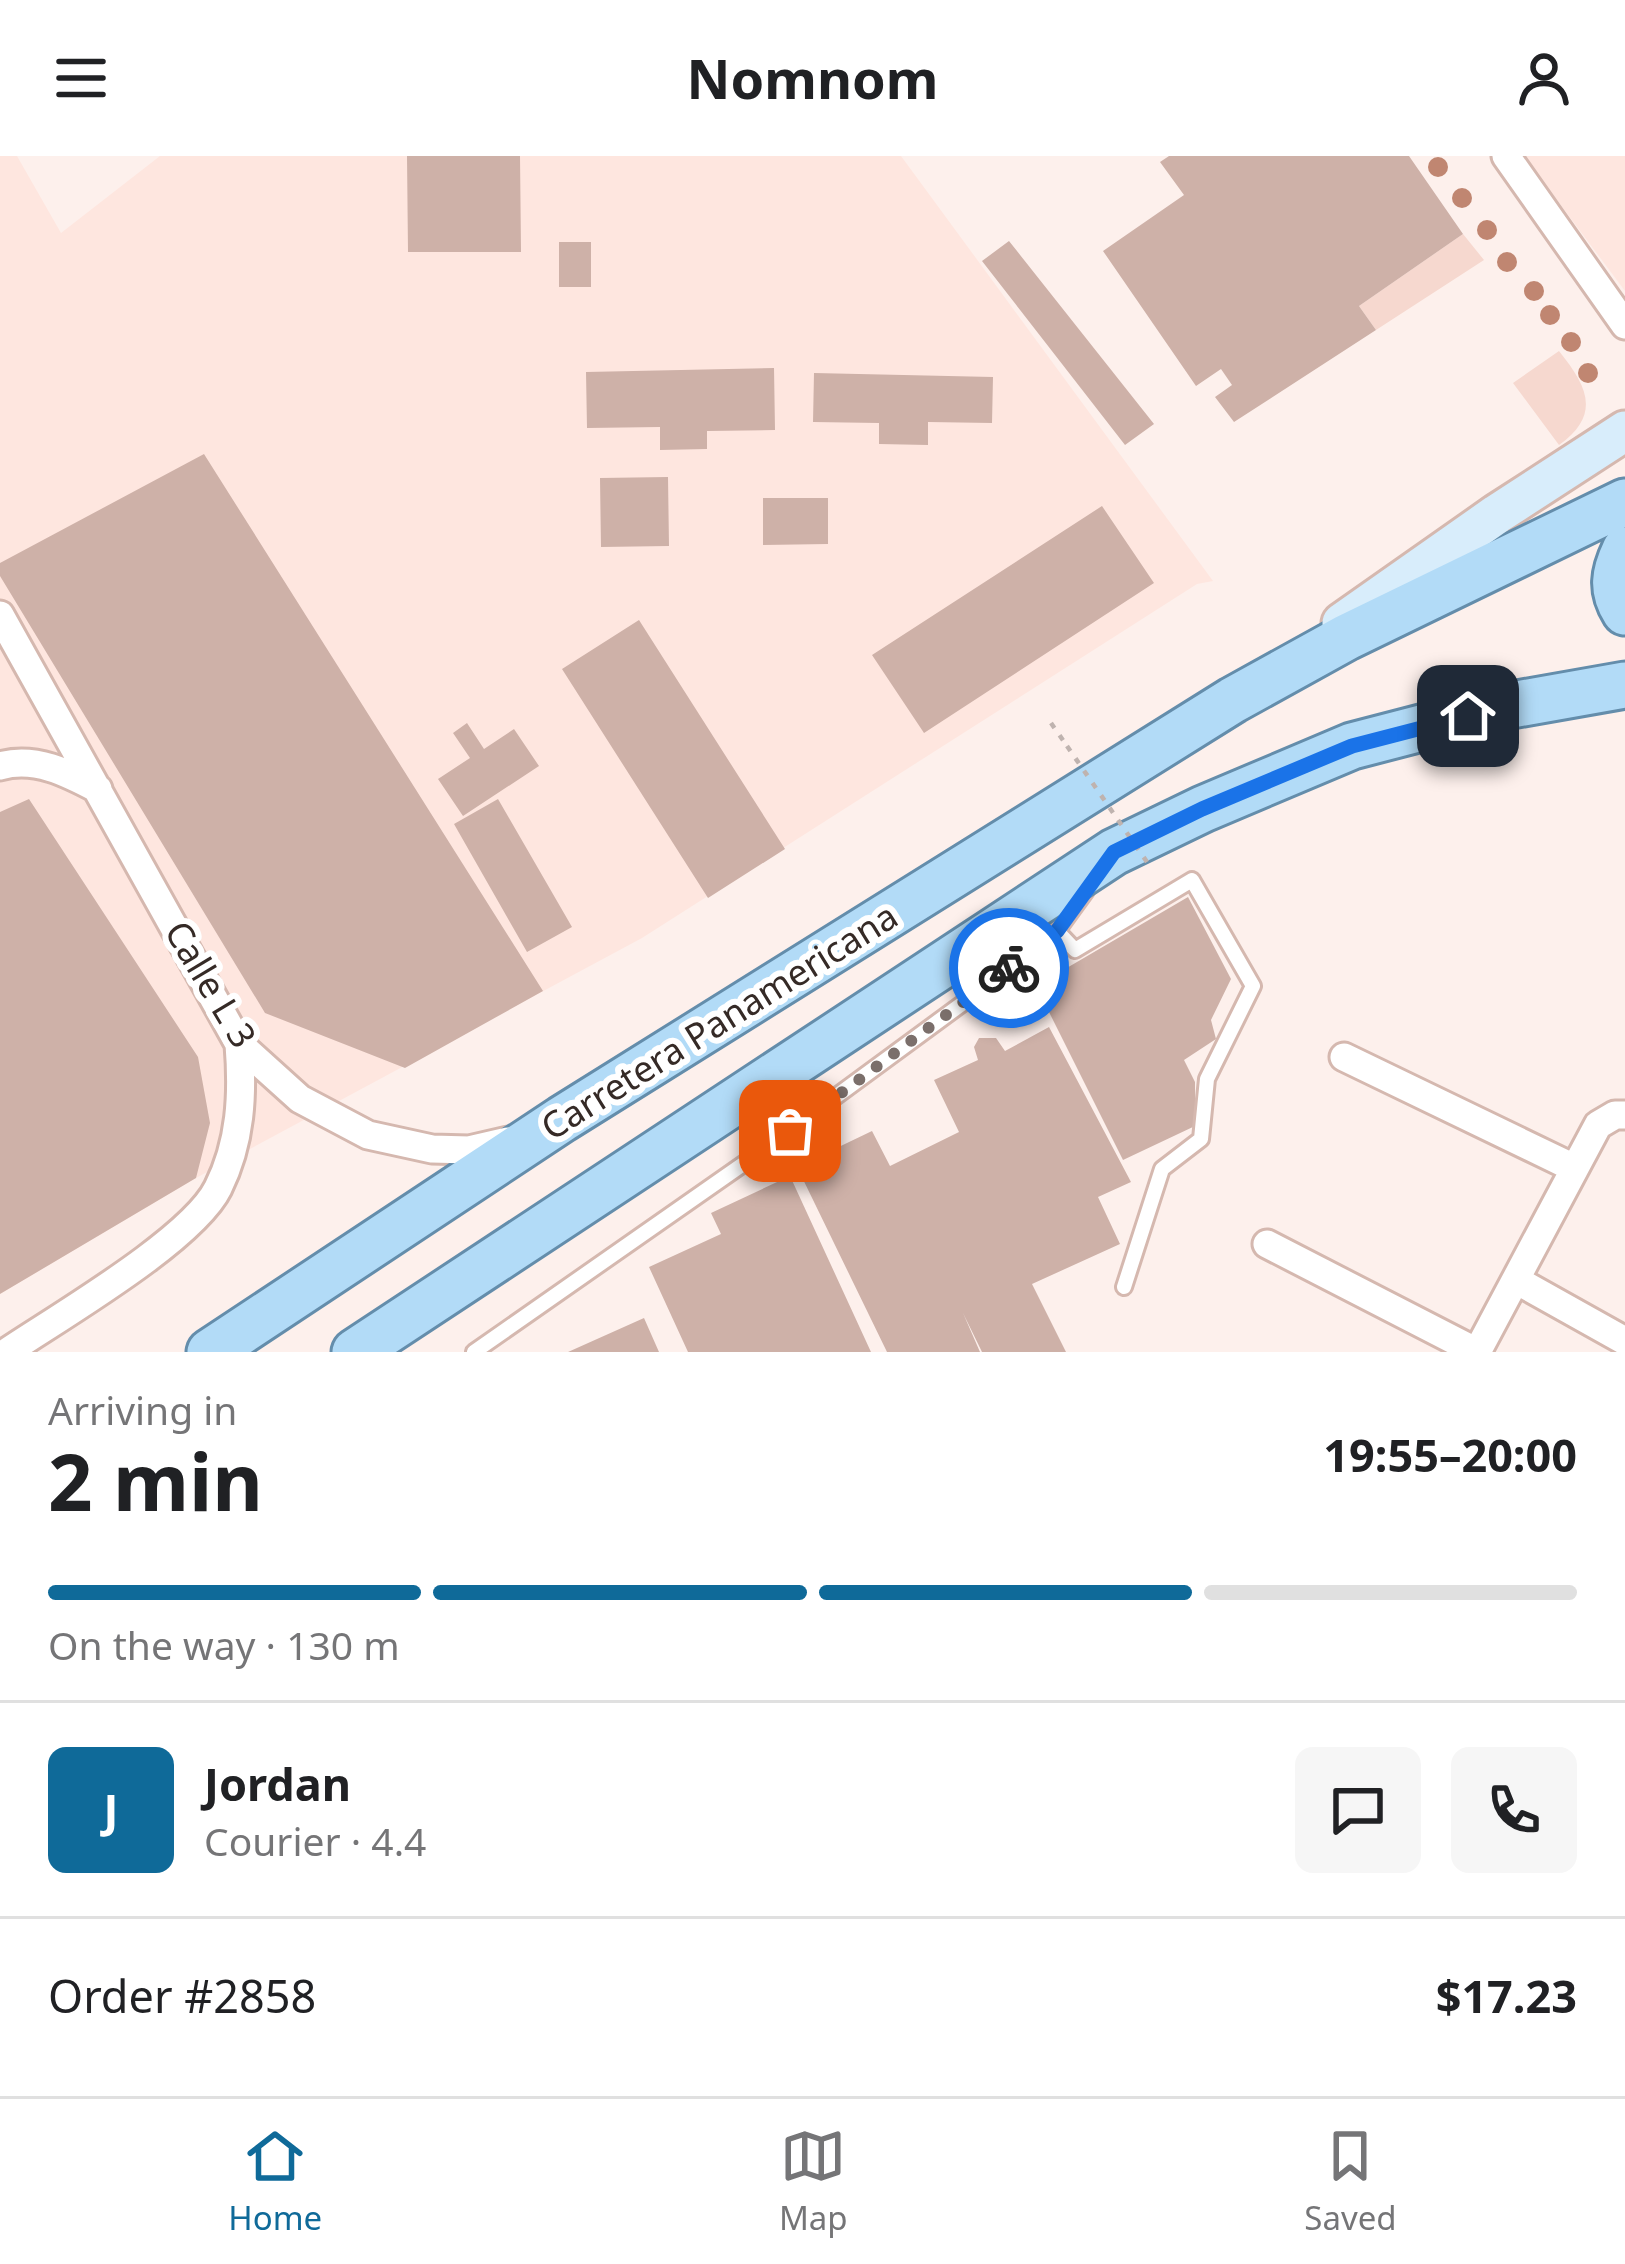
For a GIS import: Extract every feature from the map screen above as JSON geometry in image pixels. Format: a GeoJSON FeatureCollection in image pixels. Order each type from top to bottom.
{"type":"FeatureCollection","features":[{"type":"Feature","properties":{"kind":"main road","name":"Carretera Panamericana"},"geometry":{"type":"LineString","coordinates":[[210,1352],[562,1119],[1233,700],[1347,637],[1625,502]]}},
{"type":"Feature","properties":{"kind":"main road"},"geometry":{"type":"LineString","coordinates":[[1625,550],[1616,569],[1615,597],[1625,612]]}},
{"type":"Feature","properties":{"kind":"main road","name":"Carretera Panamericana"},"geometry":{"type":"LineString","coordinates":[[355,1352],[1202,809],[1352,746],[1506,706],[1625,685]]}},
{"type":"Feature","properties":{"kind":"street"},"geometry":{"type":"LineString","coordinates":[[1506,156],[1625,325]]}},
{"type":"Feature","properties":{"kind":"street","name":"Carretera Panamericana"},"geometry":{"type":"LineString","coordinates":[[1233,700],[1618,430]]}},
{"type":"Feature","properties":{"kind":"street","name":"Calle L 3"},"geometry":{"type":"LineString","coordinates":[[0,614],[239,1043],[300,1099],[332,1119],[399,1143],[469,1150],[502,1144],[562,1119]]}},
{"type":"Feature","properties":{"kind":"street"},"geometry":{"type":"LineString","coordinates":[[0,766],[58,767],[101,791]]}},
{"type":"Feature","properties":{"kind":"street"},"geometry":{"type":"LineString","coordinates":[[7,1352],[168,1243],[216,1193],[233,1147],[243,1097],[239,1043]]}},
{"type":"Feature","properties":{"kind":"street"},"geometry":{"type":"LineString","coordinates":[[1344,1057],[1574,1168]]}},
{"type":"Feature","properties":{"kind":"street"},"geometry":{"type":"LineString","coordinates":[[1267,1244],[1477,1352],[1598,1125],[1620,1115]]}},
{"type":"Feature","properties":{"kind":"street"},"geometry":{"type":"LineString","coordinates":[[1516,1280],[1625,1340]]}},
{"type":"Feature","properties":{"kind":"lane"},"geometry":{"type":"LineString","coordinates":[[474,1352],[796,1126],[1057,931],[1131,857]]}},
{"type":"Feature","properties":{"kind":"lane"},"geometry":{"type":"LineString","coordinates":[[1057,931],[1075,950],[1192,880]]}},
{"type":"Feature","properties":{"kind":"lane"},"geometry":{"type":"LineString","coordinates":[[1192,880],[1214,935]]}},
{"type":"Feature","properties":{"kind":"lane"},"geometry":{"type":"LineString","coordinates":[[1124,1287],[1162,1168],[1201,1139],[1207,1079],[1253,986],[1192,880]]}},
{"type":"Feature","properties":{"kind":"path"},"geometry":{"type":"LineString","coordinates":[[1051,723],[1131,857]]}},
{"type":"Feature","properties":{"kind":"shaded area"},"geometry":{"type":"Polygon","coordinates":[[[0,156],[17,156],[61,233],[160,156],[901,156],[1213,581],[1197,584],[642,938],[196,1178],[0,1294],[0,156]]]}},
{"type":"Feature","properties":{"kind":"shaded area"},"geometry":{"type":"Polygon","coordinates":[[[1524,156],[1625,156],[1625,291],[1524,156]]]}},
{"type":"Feature","properties":{"kind":"shaded area"},"geometry":{"type":"Polygon","coordinates":[[[1463,234],[1484,260],[1376,330],[1359,306],[1463,234]]]}},
{"type":"Feature","properties":{"kind":"shaded area"},"geometry":{"type":"Polygon","coordinates":[[[1559,351],[1577,376],[1586,400],[1581,422],[1559,445],[1513,383],[1559,351]]]}},
{"type":"Feature","properties":{"kind":"building"},"geometry":{"type":"Polygon","coordinates":[[[407,156],[520,156],[521,252],[408,252],[407,156]]]}},
{"type":"Feature","properties":{"kind":"building"},"geometry":{"type":"Polygon","coordinates":[[[1169,156],[1409,156],[1463,234],[1359,306],[1376,330],[1234,422],[1215,397],[1232,385],[1221,369],[1196,386],[1103,251],[1184,195],[1160,162],[1169,156]]]}},
{"type":"Feature","properties":{"kind":"building"},"geometry":{"type":"Polygon","coordinates":[[[1009,241],[1154,424],[1125,445],[982,261],[1009,241]]]}},
{"type":"Feature","properties":{"kind":"building"},"geometry":{"type":"Polygon","coordinates":[[[559,242],[591,242],[591,287],[559,287],[559,242]]]}},
{"type":"Feature","properties":{"kind":"building"},"geometry":{"type":"Polygon","coordinates":[[[774,368],[775,430],[707,431],[707,449],[660,450],[660,427],[587,428],[586,372],[774,368]]]}},
{"type":"Feature","properties":{"kind":"building"},"geometry":{"type":"Polygon","coordinates":[[[814,373],[993,377],[992,423],[928,422],[928,445],[879,444],[879,423],[813,422],[814,373]]]}},
{"type":"Feature","properties":{"kind":"building"},"geometry":{"type":"Polygon","coordinates":[[[204,454],[543,991],[405,1068],[265,1013],[0,576],[0,563],[204,454]]]}},
{"type":"Feature","properties":{"kind":"building"},"geometry":{"type":"Polygon","coordinates":[[[668,477],[669,546],[601,547],[600,478],[668,477]]]}},
{"type":"Feature","properties":{"kind":"building"},"geometry":{"type":"Polygon","coordinates":[[[763,498],[828,498],[828,544],[763,545],[763,498]]]}},
{"type":"Feature","properties":{"kind":"building"},"geometry":{"type":"Polygon","coordinates":[[[1102,506],[1154,583],[924,733],[872,655],[1102,506]]]}},
{"type":"Feature","properties":{"kind":"building"},"geometry":{"type":"Polygon","coordinates":[[[639,620],[785,849],[708,898],[562,669],[639,620]]]}},
{"type":"Feature","properties":{"kind":"building"},"geometry":{"type":"Polygon","coordinates":[[[467,723],[484,749],[514,729],[539,766],[463,816],[438,779],[470,758],[453,733],[467,723]]]}},
{"type":"Feature","properties":{"kind":"building"},"geometry":{"type":"Polygon","coordinates":[[[29,799],[198,1057],[210,1123],[196,1178],[0,1294],[0,812],[29,799]]]}},
{"type":"Feature","properties":{"kind":"building"},"geometry":{"type":"Polygon","coordinates":[[[498,799],[572,927],[527,952],[454,824],[498,799]]]}},
{"type":"Feature","properties":{"kind":"building"},"geometry":{"type":"Polygon","coordinates":[[[1188,897],[1231,979],[1211,1020],[1216,1039],[1184,1060],[1195,1082],[1195,1126],[1123,1160],[1036,986],[1188,897]]]}},
{"type":"Feature","properties":{"kind":"building"},"geometry":{"type":"Polygon","coordinates":[[[1049,1027],[1131,1182],[1098,1197],[1120,1244],[1032,1284],[1066,1352],[982,1352],[963,1313],[980,1352],[887,1352],[797,1167],[872,1131],[890,1166],[959,1132],[934,1080],[978,1060],[974,1047],[979,1038],[996,1038],[1005,1051],[1049,1027]]]}},
{"type":"Feature","properties":{"kind":"building"},"geometry":{"type":"Polygon","coordinates":[[[790,1176],[871,1352],[688,1352],[649,1267],[721,1234],[711,1213],[790,1176]]]}},
{"type":"Feature","properties":{"kind":"building"},"geometry":{"type":"Polygon","coordinates":[[[644,1318],[659,1352],[568,1352],[644,1318]]]}},
{"type":"Feature","properties":{"kind":"way so far"},"geometry":{"type":"LineString","coordinates":[[790,1131],[1009,968]]}},
{"type":"Feature","properties":{"kind":"route"},"geometry":{"type":"LineString","coordinates":[[1009,968],[1057,931],[1114,852],[1352,746],[1468,716]]}}]}
